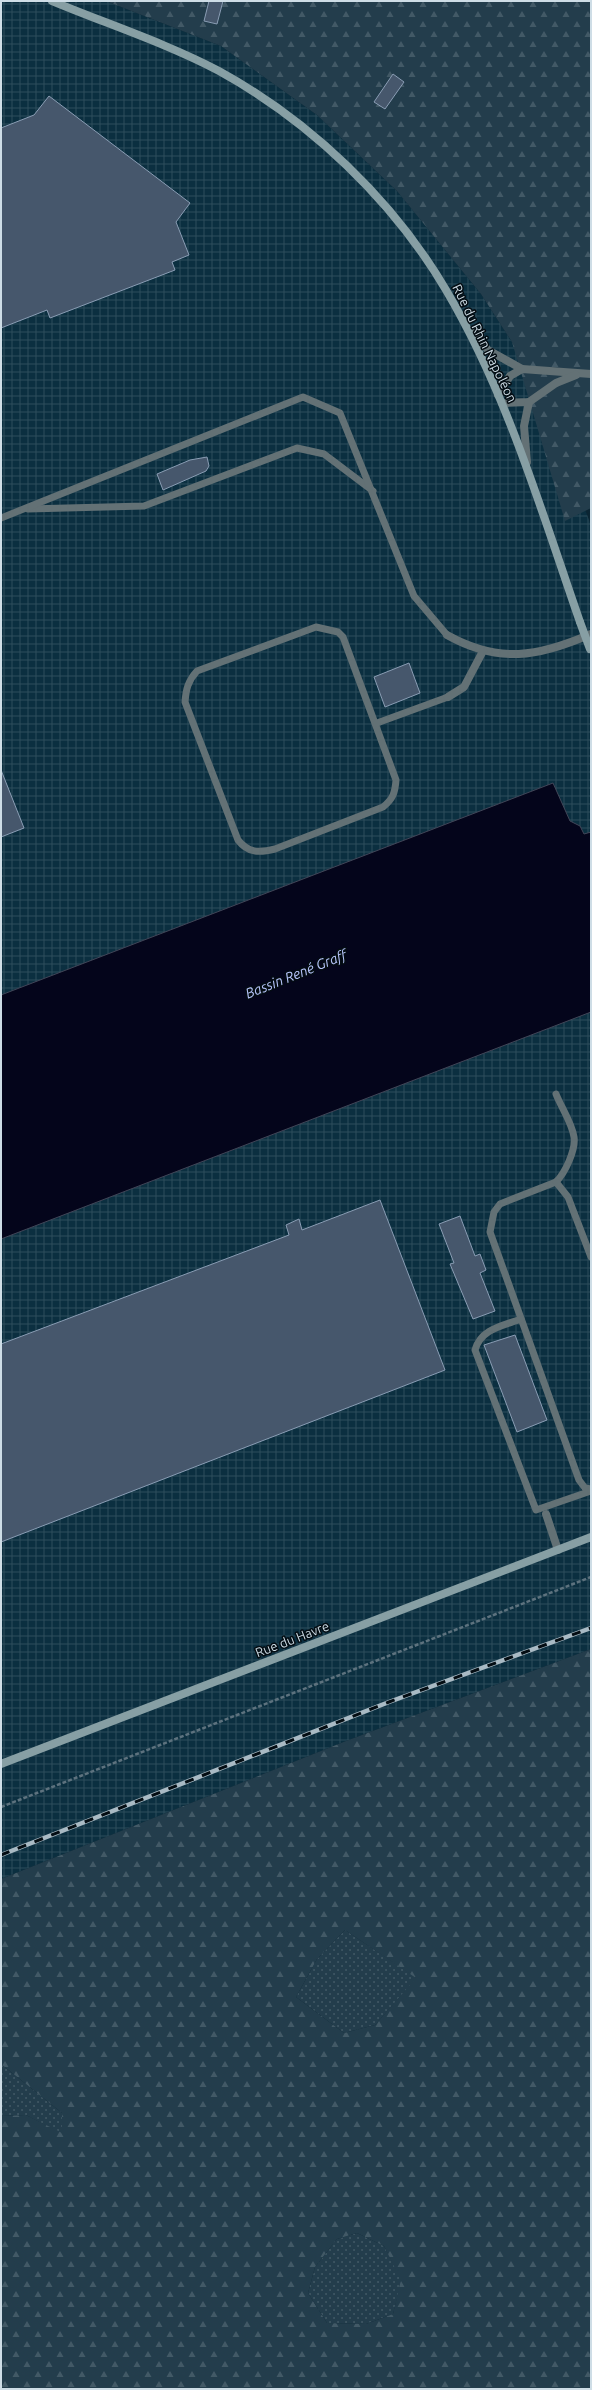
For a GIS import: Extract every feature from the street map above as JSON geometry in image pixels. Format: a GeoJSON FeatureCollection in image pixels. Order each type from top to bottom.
{"type":"FeatureCollection","features":[{"type":"Feature","properties":{"kind":"main road","name":"Rue du Rhin Napoléon"},"geometry":{"type":"LineString","coordinates":[[52,1],[187,56],[250,90],[308,132],[356,176],[392,215],[420,250],[462,318],[502,403],[528,471],[590,650]]}},
{"type":"Feature","properties":{"kind":"main road","name":"Rue du Havre"},"geometry":{"type":"LineString","coordinates":[[1,1764],[591,1537]]}},
{"type":"Feature","properties":{"kind":"street"},"geometry":{"type":"LineString","coordinates":[[462,318],[488,350],[522,369],[591,374]]}},
{"type":"Feature","properties":{"kind":"street"},"geometry":{"type":"LineString","coordinates":[[498,395],[510,376],[522,369]]}},
{"type":"Feature","properties":{"kind":"street"},"geometry":{"type":"LineString","coordinates":[[502,403],[530,402],[556,383],[578,374]]}},
{"type":"Feature","properties":{"kind":"street"},"geometry":{"type":"LineString","coordinates":[[528,471],[524,426],[530,402]]}},
{"type":"Feature","properties":{"kind":"street"},"geometry":{"type":"LineString","coordinates":[[447,635],[466,646],[504,655],[538,652],[567,644],[591,634]]}},
{"type":"Feature","properties":{"kind":"street"},"geometry":{"type":"LineString","coordinates":[[448,697],[464,687],[483,651]]}},
{"type":"Feature","properties":{"kind":"street"},"geometry":{"type":"LineString","coordinates":[[544,1511],[558,1550]]}},
{"type":"Feature","properties":{"kind":"lane"},"geometry":{"type":"LineString","coordinates":[[1,518],[303,397],[340,413],[373,491],[414,596],[447,635]]}},
{"type":"Feature","properties":{"kind":"lane"},"geometry":{"type":"LineString","coordinates":[[22,510],[144,506],[298,448],[324,454],[373,491]]}},
{"type":"Feature","properties":{"kind":"lane"},"geometry":{"type":"LineString","coordinates":[[328,628],[338,632],[343,637],[377,723],[396,780],[395,792],[391,800],[383,807],[274,849],[262,852],[250,851],[238,840],[185,702],[186,689],[190,679],[197,672],[308,629],[328,628]]}},
{"type":"Feature","properties":{"kind":"lane"},"geometry":{"type":"LineString","coordinates":[[377,723],[448,697]]}},
{"type":"Feature","properties":{"kind":"lane"},"geometry":{"type":"LineString","coordinates":[[556,1094],[574,1138],[569,1163],[563,1175],[556,1182],[500,1204],[494,1212],[490,1223],[490,1232],[579,1480],[585,1488],[591,1490]]}},
{"type":"Feature","properties":{"kind":"lane"},"geometry":{"type":"LineString","coordinates":[[556,1182],[568,1197],[591,1257]]}},
{"type":"Feature","properties":{"kind":"lane"},"geometry":{"type":"LineString","coordinates":[[521,1319],[483,1334],[478,1340],[475,1350],[536,1510],[544,1511],[591,1490]]}},
{"type":"Feature","properties":{"kind":"path"},"geometry":{"type":"LineString","coordinates":[[1,1807],[591,1577]]}},
{"type":"Feature","properties":{"kind":"shaded area"},"geometry":{"type":"Polygon","coordinates":[[[1,1],[106,1],[221,46],[317,115],[398,192],[481,294],[512,342],[550,420],[591,525],[591,1649],[346,1741],[1,1879],[1,1]]]}},
{"type":"Feature","properties":{"kind":"green space"},"geometry":{"type":"Polygon","coordinates":[[[106,1],[591,1],[591,508],[565,521],[512,342],[481,294],[397,191],[317,115],[221,46],[106,1]]]}},
{"type":"Feature","properties":{"kind":"green space"},"geometry":{"type":"Polygon","coordinates":[[[591,1649],[591,2389],[1,2389],[1,2116],[26,2115],[62,2133],[62,2113],[1,2064],[1,1879],[346,1741],[591,1649]],[[345,1930],[317,1959],[296,1997],[344,2033],[375,2025],[416,1978],[345,1930]],[[357,2233],[337,2239],[315,2267],[308,2293],[327,2323],[366,2324],[393,2314],[401,2280],[384,2246],[357,2233]]]}},
{"type":"Feature","properties":{"kind":"green space"},"geometry":{"type":"Polygon","coordinates":[[[345,1930],[417,1978],[375,2025],[344,2033],[296,1997],[317,1959],[345,1930]]]}},
{"type":"Feature","properties":{"kind":"green space"},"geometry":{"type":"Polygon","coordinates":[[[1,2064],[62,2113],[62,2134],[26,2115],[1,2116],[1,2064]]]}},
{"type":"Feature","properties":{"kind":"green space"},"geometry":{"type":"Polygon","coordinates":[[[357,2233],[384,2246],[402,2280],[393,2314],[366,2324],[327,2323],[308,2293],[315,2267],[337,2239],[357,2233]]]}},
{"type":"Feature","properties":{"kind":"water","name":"Bassin René Graff"},"geometry":{"type":"Polygon","coordinates":[[[553,783],[570,821],[580,826],[584,834],[591,832],[591,1012],[1,1239],[1,995],[553,783]]]}},
{"type":"Feature","properties":{"kind":"building"},"geometry":{"type":"Polygon","coordinates":[[[209,1],[223,1],[217,24],[204,21],[209,1]]]}},
{"type":"Feature","properties":{"kind":"building"},"geometry":{"type":"Polygon","coordinates":[[[393,74],[404,82],[385,109],[374,102],[393,74]]]}},
{"type":"Feature","properties":{"kind":"building"},"geometry":{"type":"Polygon","coordinates":[[[49,96],[190,203],[176,222],[189,255],[172,262],[175,270],[50,318],[47,310],[1,328],[1,128],[34,115],[49,96]]]}},
{"type":"Feature","properties":{"kind":"building"},"geometry":{"type":"Polygon","coordinates":[[[207,457],[209,466],[206,471],[163,490],[157,474],[190,460],[207,457]]]}},
{"type":"Feature","properties":{"kind":"building"},"geometry":{"type":"Polygon","coordinates":[[[409,663],[420,693],[385,707],[374,677],[409,663]]]}},
{"type":"Feature","properties":{"kind":"building"},"geometry":{"type":"Polygon","coordinates":[[[1,770],[24,828],[1,837],[1,770]]]}},
{"type":"Feature","properties":{"kind":"building"},"geometry":{"type":"Polygon","coordinates":[[[380,1200],[445,1370],[1,1542],[1,1344],[289,1235],[286,1225],[299,1219],[302,1230],[380,1200]]]}},
{"type":"Feature","properties":{"kind":"building"},"geometry":{"type":"Polygon","coordinates":[[[460,1216],[475,1256],[480,1254],[486,1270],[480,1273],[495,1311],[473,1319],[450,1264],[454,1263],[439,1224],[460,1216]]]}},
{"type":"Feature","properties":{"kind":"building"},"geometry":{"type":"Polygon","coordinates":[[[515,1335],[547,1420],[517,1432],[484,1345],[515,1335]]]}},
{"type":"Feature","properties":{"kind":"railway"},"geometry":{"type":"LineString","coordinates":[[1,1855],[389,1702],[591,1628]]}}]}
